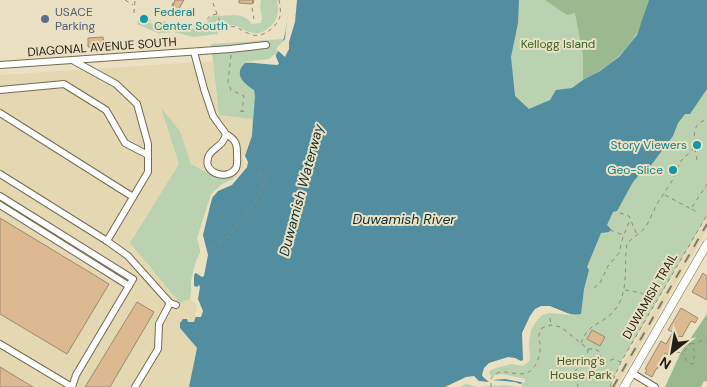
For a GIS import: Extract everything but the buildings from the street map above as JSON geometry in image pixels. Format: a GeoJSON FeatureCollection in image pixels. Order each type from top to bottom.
{"type":"FeatureCollection","features":[{"type":"Feature","properties":{"kind":"main road"},"geometry":{"type":"LineString","coordinates":[[624,387],[707,244]]}},
{"type":"Feature","properties":{"kind":"street","name":"DIAGONAL AVENUE SOUTH"},"geometry":{"type":"LineString","coordinates":[[0,65],[194,52],[266,45]]}},
{"type":"Feature","properties":{"kind":"street"},"geometry":{"type":"LineString","coordinates":[[194,52],[213,116],[226,134],[235,140],[237,146],[235,169],[230,173],[216,174],[210,171],[208,158],[211,152],[219,147],[226,134]]}},
{"type":"Feature","properties":{"kind":"street"},"geometry":{"type":"LineString","coordinates":[[73,60],[116,84],[138,104],[148,144],[148,172],[107,240]]}},
{"type":"Feature","properties":{"kind":"street"},"geometry":{"type":"LineString","coordinates":[[0,90],[64,84],[106,110],[125,143],[148,156]]}},
{"type":"Feature","properties":{"kind":"street"},"geometry":{"type":"LineString","coordinates":[[0,113],[134,196]]}},
{"type":"Feature","properties":{"kind":"street"},"geometry":{"type":"LineString","coordinates":[[0,174],[107,240],[128,256],[173,304],[159,324],[158,349],[136,387]]}},
{"type":"Feature","properties":{"kind":"street"},"geometry":{"type":"LineString","coordinates":[[0,196],[133,279],[76,375],[72,387],[11,348],[0,344]]}},
{"type":"Feature","properties":{"kind":"street"},"geometry":{"type":"LineString","coordinates":[[0,205],[129,286]]}},
{"type":"Feature","properties":{"kind":"street"},"geometry":{"type":"LineString","coordinates":[[632,373],[655,387]]}},
{"type":"Feature","properties":{"kind":"path"},"geometry":{"type":"LineString","coordinates":[[127,0],[134,6]]}},
{"type":"Feature","properties":{"kind":"path"},"geometry":{"type":"LineString","coordinates":[[134,13],[135,0]]}},
{"type":"Feature","properties":{"kind":"path"},"geometry":{"type":"LineString","coordinates":[[169,14],[174,0]]}},
{"type":"Feature","properties":{"kind":"path"},"geometry":{"type":"LineString","coordinates":[[254,0],[252,8],[254,18]]}},
{"type":"Feature","properties":{"kind":"path"},"geometry":{"type":"LineString","coordinates":[[223,28],[237,27],[254,35],[264,33],[273,27],[279,18],[279,0]]}},
{"type":"Feature","properties":{"kind":"path"},"geometry":{"type":"LineString","coordinates":[[213,3],[221,25]]}},
{"type":"Feature","properties":{"kind":"path"},"geometry":{"type":"LineString","coordinates":[[139,17],[156,22],[195,27],[203,24],[211,15],[217,14]]}},
{"type":"Feature","properties":{"kind":"path"},"geometry":{"type":"LineString","coordinates":[[230,49],[228,82],[231,90],[244,96],[241,111],[246,112]]}},
{"type":"Feature","properties":{"kind":"path"},"geometry":{"type":"LineString","coordinates":[[697,160],[694,130],[703,120],[707,120]]}},
{"type":"Feature","properties":{"kind":"path"},"geometry":{"type":"LineString","coordinates":[[581,343],[586,331],[611,314],[624,290],[627,244],[648,223],[676,174],[680,162],[695,147]]}},
{"type":"Feature","properties":{"kind":"path"},"geometry":{"type":"LineString","coordinates":[[246,215],[256,201],[266,178],[252,169]]}},
{"type":"Feature","properties":{"kind":"path"},"geometry":{"type":"LineString","coordinates":[[691,209],[707,184]]}},
{"type":"Feature","properties":{"kind":"path"},"geometry":{"type":"LineString","coordinates":[[664,194],[698,213]]}},
{"type":"Feature","properties":{"kind":"path"},"geometry":{"type":"LineString","coordinates":[[620,213],[628,216],[637,236]]}},
{"type":"Feature","properties":{"kind":"path","name":"DUWAMISH TRAIL"},"geometry":{"type":"LineString","coordinates":[[610,387],[621,362],[707,216]]}},
{"type":"Feature","properties":{"kind":"path"},"geometry":{"type":"LineString","coordinates":[[212,247],[229,236],[243,218]]}},
{"type":"Feature","properties":{"kind":"path"},"geometry":{"type":"LineString","coordinates":[[594,288],[600,283],[608,266],[619,253],[630,220]]}},
{"type":"Feature","properties":{"kind":"path"},"geometry":{"type":"LineString","coordinates":[[610,230],[624,235]]}},
{"type":"Feature","properties":{"kind":"path"},"geometry":{"type":"LineString","coordinates":[[624,290],[642,293],[655,304]]}},
{"type":"Feature","properties":{"kind":"path"},"geometry":{"type":"LineString","coordinates":[[550,318],[551,325]]}},
{"type":"Feature","properties":{"kind":"path"},"geometry":{"type":"LineString","coordinates":[[491,387],[491,378],[501,372],[525,374],[530,372],[535,366],[540,351],[538,334],[542,328],[551,325],[561,327],[588,349],[595,349],[600,352],[602,365],[613,359],[621,362]]}},
{"type":"Feature","properties":{"kind":"path"},"geometry":{"type":"LineString","coordinates":[[690,343],[695,344],[707,338]]}},
{"type":"Feature","properties":{"kind":"path"},"geometry":{"type":"LineString","coordinates":[[682,353],[690,343]]}},
{"type":"Feature","properties":{"kind":"path"},"geometry":{"type":"LineString","coordinates":[[676,352],[682,353],[688,363],[693,364],[695,352],[690,343]]}},
{"type":"Feature","properties":{"kind":"path"},"geometry":{"type":"LineString","coordinates":[[578,387],[576,371],[587,360],[588,349]]}},
{"type":"Feature","properties":{"kind":"path"},"geometry":{"type":"LineString","coordinates":[[597,376],[602,379]]}},
{"type":"Feature","properties":{"kind":"shaded area"},"geometry":{"type":"Polygon","coordinates":[[[213,61],[219,115],[252,118],[252,136],[245,156],[247,160],[199,304],[197,316],[194,322],[180,328],[197,348],[189,387],[0,387],[0,75],[213,61]]]}},
{"type":"Feature","properties":{"kind":"shaded area"},"geometry":{"type":"Polygon","coordinates":[[[707,218],[707,230],[616,387],[611,387],[624,362],[707,218]]]}},
{"type":"Feature","properties":{"kind":"green space"},"geometry":{"type":"Polygon","coordinates":[[[261,0],[277,0],[278,14],[272,25],[259,33],[249,32],[232,25],[223,26],[222,24],[217,26],[218,34],[193,37],[174,32],[160,34],[137,24],[139,19],[153,24],[177,25],[197,29],[204,25],[213,15],[234,15],[244,17],[252,24],[261,23],[261,0]]]}},
{"type":"Feature","properties":{"kind":"green space"},"geometry":{"type":"Polygon","coordinates":[[[290,0],[289,102],[200,252],[189,300],[181,304],[130,243],[179,164],[161,108],[180,131],[191,164],[216,176],[232,176],[235,181],[232,185],[249,164],[245,156],[252,136],[252,119],[219,115],[211,44],[284,39],[290,0]]]}},
{"type":"Feature","properties":{"kind":"green space","name":"Kellogg Island"},"geometry":{"type":"Polygon","coordinates":[[[500,0],[669,0],[665,32],[428,223],[500,0]]]}},
{"type":"Feature","properties":{"kind":"green space"},"geometry":{"type":"Polygon","coordinates":[[[545,0],[649,0],[649,4],[639,29],[627,47],[612,62],[583,80],[583,55],[575,13],[567,15],[545,0]]]}},
{"type":"Feature","properties":{"kind":"green space","name":"Herring's House Park"},"geometry":{"type":"Polygon","coordinates":[[[707,0],[707,216],[621,362],[610,387],[453,387],[491,378],[486,373],[527,338],[535,318],[557,308],[707,0]]]}},
{"type":"Feature","properties":{"kind":"green space"},"geometry":{"type":"Polygon","coordinates":[[[707,314],[707,382],[704,381],[701,387],[665,387],[681,352],[707,314]]]}},
{"type":"Feature","properties":{"kind":"water","name":"Duwamish River"},"geometry":{"type":"Polygon","coordinates":[[[290,0],[519,0],[518,23],[511,57],[515,96],[529,109],[550,100],[556,90],[572,88],[619,57],[637,35],[649,0],[707,0],[707,89],[690,114],[685,114],[678,123],[673,136],[649,168],[633,182],[617,211],[613,212],[607,225],[611,229],[609,232],[601,233],[587,267],[589,270],[584,289],[581,314],[550,310],[543,312],[537,317],[530,331],[526,363],[511,362],[489,369],[487,376],[523,381],[519,386],[513,384],[466,382],[453,387],[189,387],[197,348],[180,328],[180,323],[183,319],[187,319],[188,322],[194,322],[199,307],[193,299],[193,281],[200,252],[198,240],[213,196],[223,185],[235,181],[247,167],[245,156],[252,136],[255,96],[254,90],[241,78],[240,71],[245,63],[271,61],[276,55],[285,33],[290,0]]]}},
{"type":"Feature","properties":{"kind":"pier"},"geometry":{"type":"Polygon","coordinates":[[[289,0],[297,0],[295,22],[289,42],[289,49],[285,57],[276,49],[285,39],[289,0]]]}},
{"type":"Feature","properties":{"kind":"pier"},"geometry":{"type":"Polygon","coordinates":[[[275,54],[279,64],[277,65],[244,62],[269,59],[275,54]]]}},
{"type":"Feature","properties":{"kind":"pier"},"geometry":{"type":"Polygon","coordinates":[[[242,155],[245,156],[248,162],[247,167],[232,185],[218,191],[212,198],[203,235],[208,255],[204,276],[194,274],[194,286],[197,287],[199,285],[200,287],[198,299],[203,311],[201,317],[196,317],[197,305],[191,300],[191,281],[200,252],[197,238],[211,194],[222,184],[237,177],[245,166],[242,155]]]}},
{"type":"Feature","properties":{"kind":"pier"},"geometry":{"type":"Polygon","coordinates":[[[541,306],[550,306],[572,315],[549,313],[542,315],[531,330],[529,343],[530,360],[523,366],[511,364],[489,372],[491,376],[502,374],[525,379],[525,383],[505,379],[492,380],[515,382],[523,385],[521,387],[505,385],[477,387],[466,384],[460,387],[445,387],[466,377],[474,376],[479,381],[489,382],[482,375],[484,368],[489,363],[508,357],[523,360],[522,333],[530,316],[535,309],[541,306]]]}},
{"type":"Feature","properties":{"kind":"railway"},"geometry":{"type":"LineString","coordinates":[[613,387],[707,224]]}},
{"type":"Feature","properties":{"kind":"place","name":"USACE Parking"},"geometry":{"type":"Point","coordinates":[45,19]}},
{"type":"Feature","properties":{"kind":"place","name":"Federal Center South"},"geometry":{"type":"Point","coordinates":[144,19]}},
{"type":"Feature","properties":{"kind":"place","name":"Story Viewers"},"geometry":{"type":"Point","coordinates":[697,145]}},
{"type":"Feature","properties":{"kind":"place","name":"Geo-Slice"},"geometry":{"type":"Point","coordinates":[673,170]}},
{"type":"Feature","properties":{"kind":"water label","name":"Duwamish Waterway"},"geometry":{"type":"Point","coordinates":[301,190]}}]}
